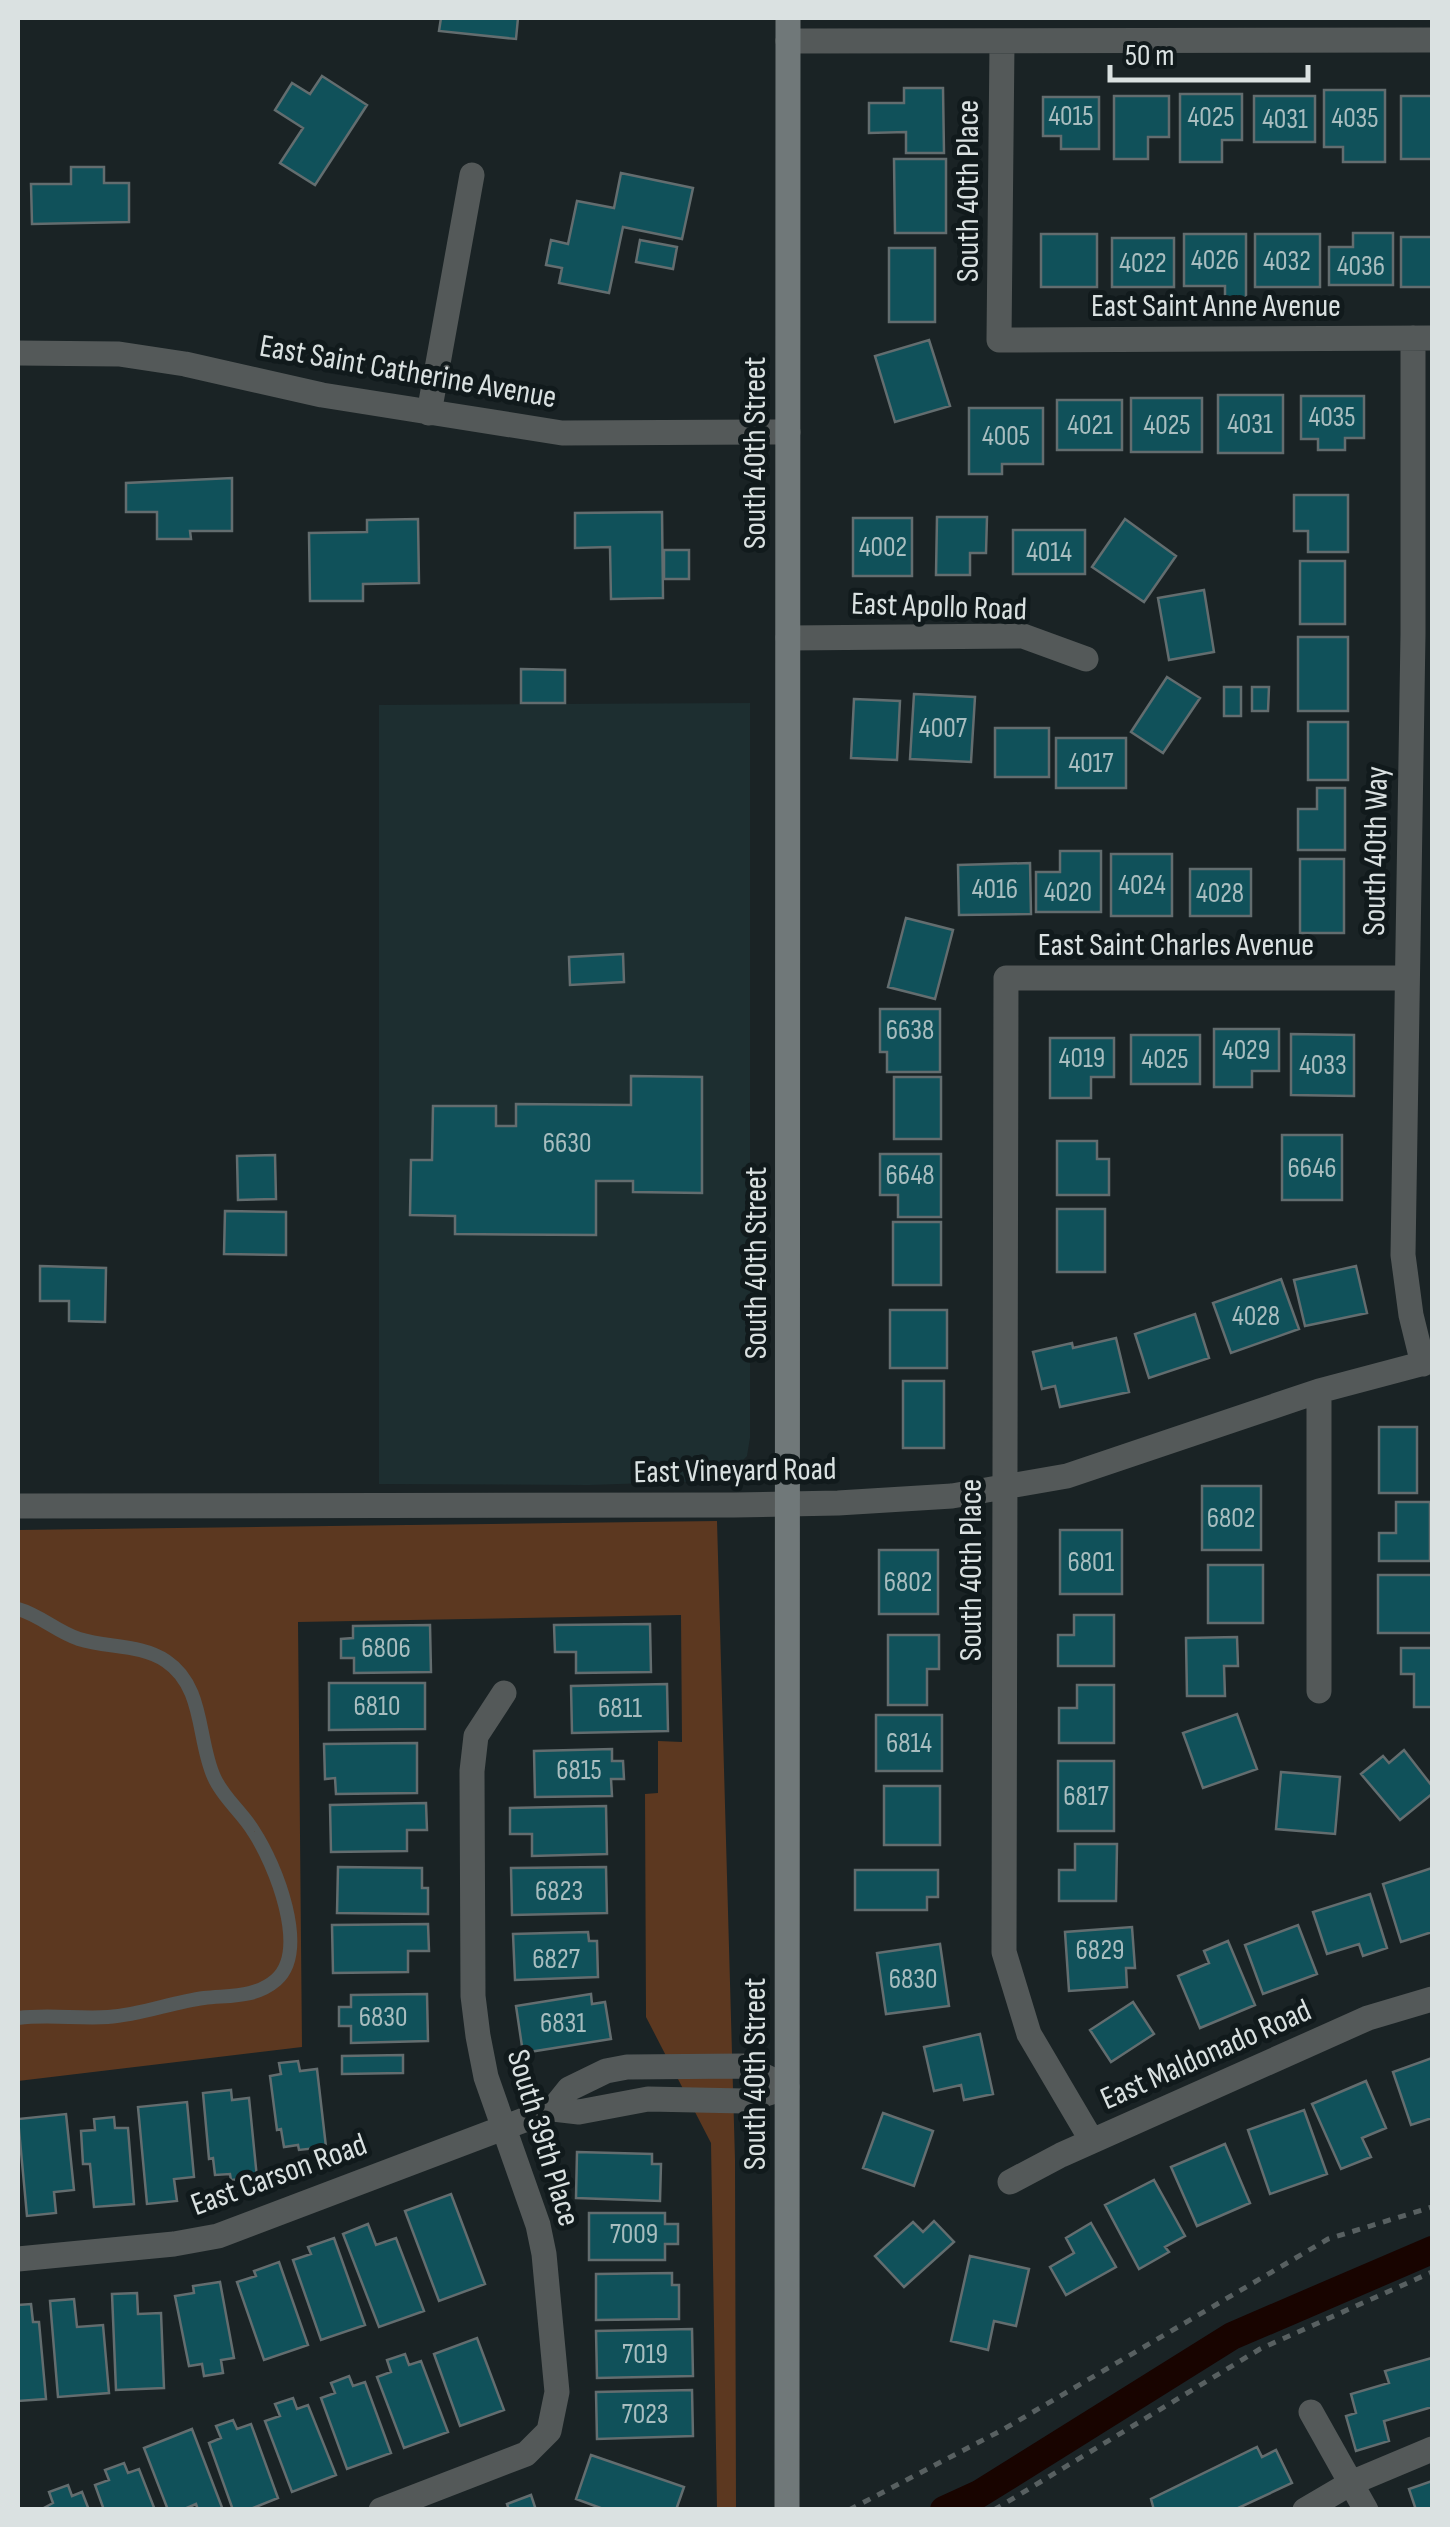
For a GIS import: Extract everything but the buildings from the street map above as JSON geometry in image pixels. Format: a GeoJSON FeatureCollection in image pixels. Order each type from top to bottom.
{"type":"FeatureCollection","features":[{"type":"Feature","properties":{"kind":"main road","name":"South 40th Street"},"geometry":{"type":"LineString","coordinates":[[787,2510],[788,29]]}},
{"type":"Feature","properties":{"kind":"street"},"geometry":{"type":"LineString","coordinates":[[788,29],[1002,42],[1432,40]]}},
{"type":"Feature","properties":{"kind":"street","name":"South 40th Place"},"geometry":{"type":"LineString","coordinates":[[1000,340],[1002,42]]}},
{"type":"Feature","properties":{"kind":"street"},"geometry":{"type":"LineString","coordinates":[[430,413],[472,174]]}},
{"type":"Feature","properties":{"kind":"street","name":"East Saint Anne Avenue"},"geometry":{"type":"LineString","coordinates":[[1000,340],[1422,338]]}},
{"type":"Feature","properties":{"kind":"street","name":"South 40th Way"},"geometry":{"type":"LineString","coordinates":[[1422,338],[1422,634],[1406,978],[1403,1255],[1411,1315],[1428,1362]]}},
{"type":"Feature","properties":{"kind":"street","name":"East Saint Catherine Avenue"},"geometry":{"type":"LineString","coordinates":[[18,353],[118,354],[430,413],[562,433],[788,432]]}},
{"type":"Feature","properties":{"kind":"street","name":"East Apollo Road"},"geometry":{"type":"LineString","coordinates":[[788,638],[1023,636],[1086,658]]}},
{"type":"Feature","properties":{"kind":"street","name":"South 40th Place"},"geometry":{"type":"LineString","coordinates":[[1006,978],[1004,1952],[1029,2034],[1092,2141]]}},
{"type":"Feature","properties":{"kind":"street","name":"East Saint Charles Avenue"},"geometry":{"type":"LineString","coordinates":[[1006,978],[1406,978]]}},
{"type":"Feature","properties":{"kind":"street","name":"East Vineyard Road"},"geometry":{"type":"LineString","coordinates":[[18,1506],[787,1504],[952,1496],[1068,1476],[1319,1391],[1428,1362]]}},
{"type":"Feature","properties":{"kind":"street"},"geometry":{"type":"LineString","coordinates":[[1319,1391],[1319,1690]]}},
{"type":"Feature","properties":{"kind":"street","name":"South 39th Place"},"geometry":{"type":"LineString","coordinates":[[380,2510],[526,2454],[549,2431],[557,2392],[544,2254],[530,2195],[486,2077],[475,2010],[472,1770],[476,1736],[504,1693]]}},
{"type":"Feature","properties":{"kind":"street","name":"East Maldonado Road"},"geometry":{"type":"LineString","coordinates":[[1010,2182],[1092,2141],[1368,2018],[1432,2000]]}},
{"type":"Feature","properties":{"kind":"street","name":"East Carson Road"},"geometry":{"type":"LineString","coordinates":[[18,2260],[218,2236],[553,2108],[569,2089],[606,2071],[744,2066],[787,2086]]}},
{"type":"Feature","properties":{"kind":"street"},"geometry":{"type":"LineString","coordinates":[[647,2067],[648,2099]]}},
{"type":"Feature","properties":{"kind":"street","name":"East Carson Road"},"geometry":{"type":"LineString","coordinates":[[553,2108],[578,2112],[648,2099],[744,2101],[787,2086]]}},
{"type":"Feature","properties":{"kind":"street"},"geometry":{"type":"LineString","coordinates":[[1311,2412],[1366,2510]]}},
{"type":"Feature","properties":{"kind":"street"},"geometry":{"type":"LineString","coordinates":[[1306,2510],[1350,2483],[1432,2449]]}},
{"type":"Feature","properties":{"kind":"lane"},"geometry":{"type":"LineString","coordinates":[[18,1609],[74,1637],[138,1650],[166,1661],[187,1682],[214,1780],[254,1832],[281,1892],[290,1931],[291,1959],[278,1978],[259,1991],[238,1996],[205,1998],[106,2018],[18,2018]]}},
{"type":"Feature","properties":{"kind":"path"},"geometry":{"type":"LineString","coordinates":[[848,2510],[1004,2429],[1328,2239],[1432,2207]]}},
{"type":"Feature","properties":{"kind":"path"},"geometry":{"type":"LineString","coordinates":[[994,2510],[1260,2349],[1432,2272]]}},
{"type":"Feature","properties":{"kind":"shaded area"},"geometry":{"type":"Polygon","coordinates":[[[750,703],[747,1456],[726,1478],[710,1481],[379,1484],[379,705],[750,703]]]}},
{"type":"Feature","properties":{"kind":"shaded area"},"geometry":{"type":"Polygon","coordinates":[[[717,1521],[735,2160],[736,2509],[717,2509],[711,2143],[646,2017],[645,1794],[658,1793],[658,1741],[682,1742],[681,1615],[298,1622],[302,2047],[18,2081],[18,1530],[717,1521]]]}},
{"type":"Feature","properties":{"kind":"waterway"},"geometry":{"type":"LineString","coordinates":[[944,2510],[979,2494],[1232,2336],[1432,2250]]}}]}
